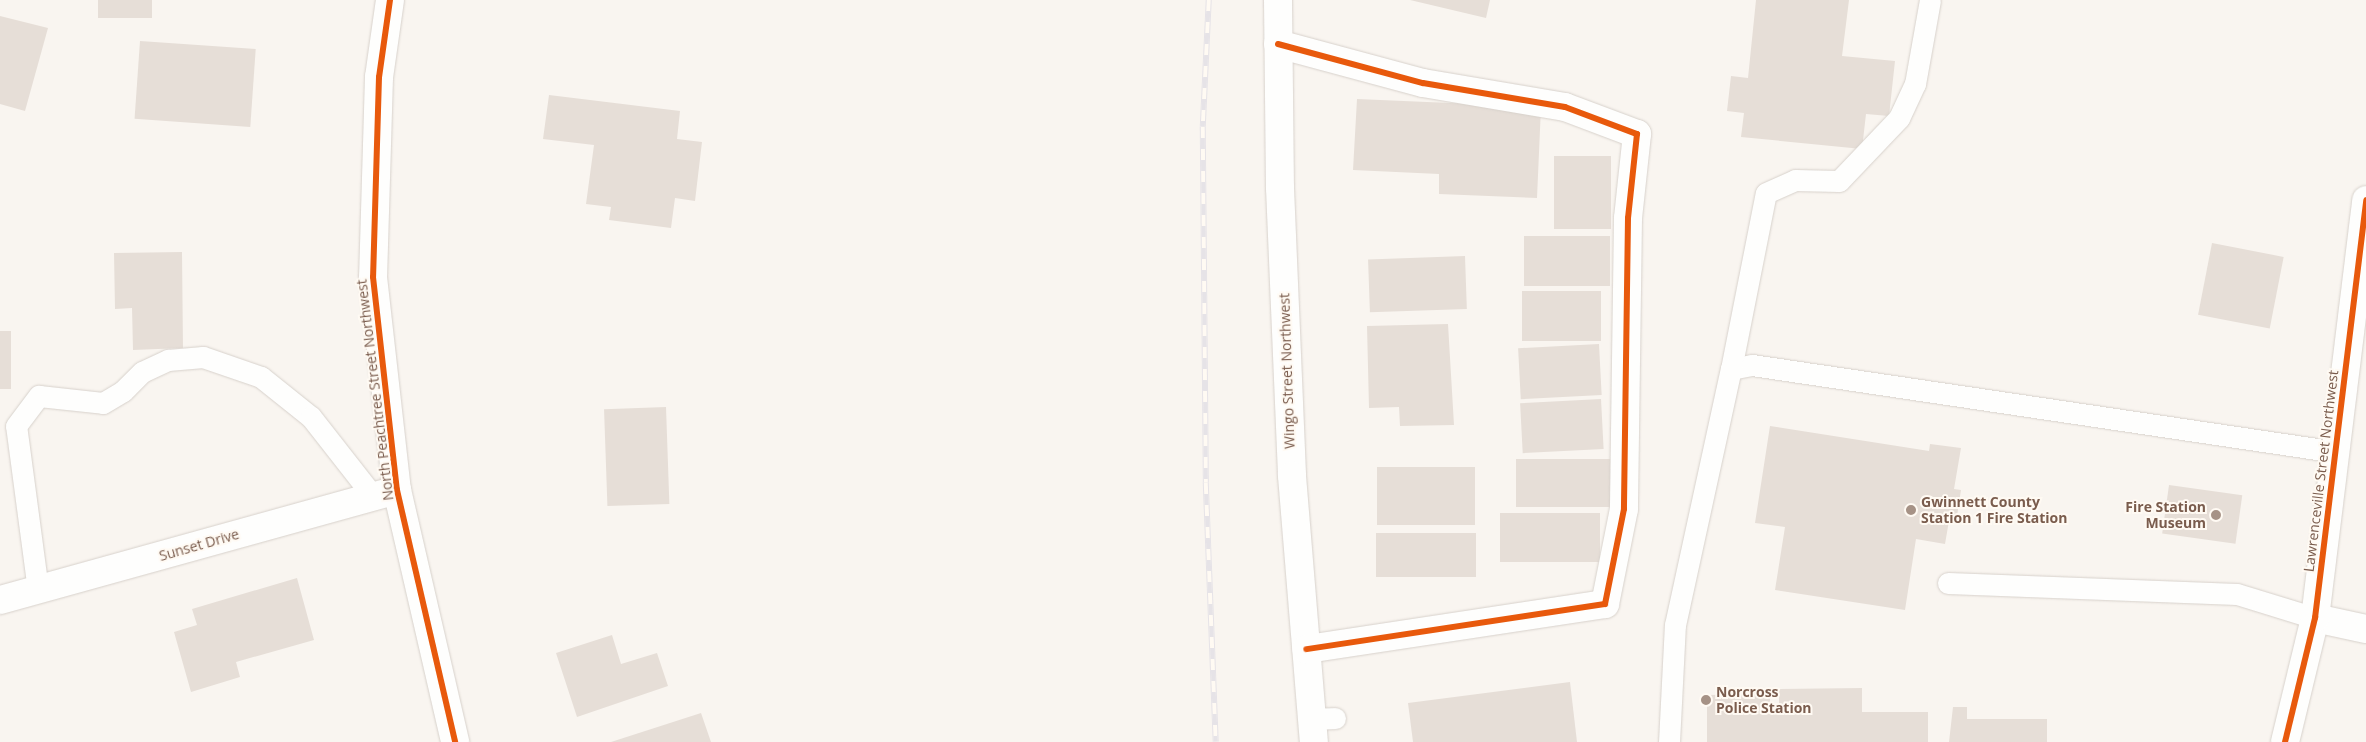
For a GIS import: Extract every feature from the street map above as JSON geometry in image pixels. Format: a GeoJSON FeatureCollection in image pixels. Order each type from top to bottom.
{"type":"FeatureCollection","features":[{"type":"Feature","properties":{"kind":"street","name":"North Peachtree Street Northwest"},"geometry":{"type":"LineString","coordinates":[[390,0],[379,77],[373,277],[385,493],[456,742]]}},
{"type":"Feature","properties":{"kind":"street","name":"Wingo Street Northwest"},"geometry":{"type":"LineString","coordinates":[[1278,0],[1292,476],[1306,649],[1320,726]]}},
{"type":"Feature","properties":{"kind":"street"},"geometry":{"type":"LineString","coordinates":[[1278,44],[1423,83],[1565,107],[1637,134],[1628,218],[1624,509],[1605,604],[1306,649]]}},
{"type":"Feature","properties":{"kind":"street","name":"Lawrenceville Street Northwest"},"geometry":{"type":"LineString","coordinates":[[2284,742],[2314,618],[2337,452],[2366,200]]}},
{"type":"Feature","properties":{"kind":"street","name":"Sunset Drive"},"geometry":{"type":"LineString","coordinates":[[0,600],[385,493]]}},
{"type":"Feature","properties":{"kind":"street"},"geometry":{"type":"LineString","coordinates":[[2314,618],[2366,629]]}},
{"type":"Feature","properties":{"kind":"lane"},"geometry":{"type":"LineString","coordinates":[[1668,742],[1675,625],[1731,369],[1766,193],[1795,180],[1839,181],[1899,118],[1915,84],[1930,0]]}},
{"type":"Feature","properties":{"kind":"lane"},"geometry":{"type":"LineString","coordinates":[[38,590],[16,426],[39,396],[102,403],[124,391],[142,372],[168,360],[203,357],[261,377],[311,417],[385,493]]}},
{"type":"Feature","properties":{"kind":"lane"},"geometry":{"type":"LineString","coordinates":[[1731,369],[1752,365],[2337,452]]}},
{"type":"Feature","properties":{"kind":"lane"},"geometry":{"type":"LineString","coordinates":[[1948,583],[2237,594],[2314,618]]}},
{"type":"Feature","properties":{"kind":"building"},"geometry":{"type":"Polygon","coordinates":[[[98,0],[152,0],[152,18],[98,18],[98,0]]]}},
{"type":"Feature","properties":{"kind":"building"},"geometry":{"type":"Polygon","coordinates":[[[1410,0],[1490,0],[1486,18],[1410,0]]]}},
{"type":"Feature","properties":{"kind":"building"},"geometry":{"type":"Polygon","coordinates":[[[1756,0],[1849,0],[1842,56],[1895,61],[1889,116],[1866,114],[1862,149],[1741,137],[1744,113],[1727,111],[1731,76],[1748,78],[1756,0]]]}},
{"type":"Feature","properties":{"kind":"building"},"geometry":{"type":"Polygon","coordinates":[[[0,16],[48,28],[25,111],[0,104],[0,16]]]}},
{"type":"Feature","properties":{"kind":"building"},"geometry":{"type":"Polygon","coordinates":[[[140,41],[256,49],[250,127],[135,119],[140,41]]]}},
{"type":"Feature","properties":{"kind":"building"},"geometry":{"type":"Polygon","coordinates":[[[549,95],[680,111],[677,139],[702,142],[695,201],[675,198],[671,228],[609,220],[611,207],[586,204],[594,145],[543,139],[549,95]]]}},
{"type":"Feature","properties":{"kind":"building"},"geometry":{"type":"Polygon","coordinates":[[[1357,99],[1541,107],[1537,198],[1439,194],[1439,174],[1353,170],[1357,99]]]}},
{"type":"Feature","properties":{"kind":"building"},"geometry":{"type":"Polygon","coordinates":[[[1554,156],[1611,156],[1611,229],[1554,229],[1554,156]]]}},
{"type":"Feature","properties":{"kind":"building"},"geometry":{"type":"Polygon","coordinates":[[[1524,236],[1610,236],[1610,286],[1524,286],[1524,236]]]}},
{"type":"Feature","properties":{"kind":"building"},"geometry":{"type":"Polygon","coordinates":[[[2212,243],[2284,257],[2270,329],[2198,315],[2212,243]]]}},
{"type":"Feature","properties":{"kind":"building"},"geometry":{"type":"Polygon","coordinates":[[[182,252],[183,348],[133,350],[132,308],[115,309],[114,253],[182,252]]]}},
{"type":"Feature","properties":{"kind":"building"},"geometry":{"type":"Polygon","coordinates":[[[1465,256],[1467,309],[1370,312],[1368,259],[1465,256]]]}},
{"type":"Feature","properties":{"kind":"building"},"geometry":{"type":"Polygon","coordinates":[[[1522,291],[1601,291],[1601,341],[1522,341],[1522,291]]]}},
{"type":"Feature","properties":{"kind":"building"},"geometry":{"type":"Polygon","coordinates":[[[1448,324],[1454,425],[1400,426],[1399,407],[1369,408],[1367,326],[1448,324]]]}},
{"type":"Feature","properties":{"kind":"building"},"geometry":{"type":"Polygon","coordinates":[[[0,331],[11,331],[11,389],[0,389],[0,331]]]}},
{"type":"Feature","properties":{"kind":"building"},"geometry":{"type":"Polygon","coordinates":[[[1599,344],[1602,395],[1521,399],[1518,348],[1599,344]]]}},
{"type":"Feature","properties":{"kind":"building"},"geometry":{"type":"Polygon","coordinates":[[[1601,399],[1604,449],[1523,453],[1520,403],[1601,399]]]}},
{"type":"Feature","properties":{"kind":"building"},"geometry":{"type":"Polygon","coordinates":[[[666,407],[669,504],[607,506],[604,409],[666,407]]]}},
{"type":"Feature","properties":{"kind":"building"},"geometry":{"type":"Polygon","coordinates":[[[1770,426],[1929,451],[1930,444],[1961,448],[1954,489],[1961,490],[1957,516],[1950,515],[1945,544],[1916,539],[1905,610],[1775,590],[1785,527],[1755,523],[1770,426]]]}},
{"type":"Feature","properties":{"kind":"building"},"geometry":{"type":"Polygon","coordinates":[[[1516,459],[1611,459],[1611,507],[1516,507],[1516,459]]]}},
{"type":"Feature","properties":{"kind":"building"},"geometry":{"type":"Polygon","coordinates":[[[1377,467],[1475,467],[1475,525],[1377,525],[1377,467]]]}},
{"type":"Feature","properties":{"kind":"building"},"geometry":{"type":"Polygon","coordinates":[[[2169,485],[2242,495],[2235,544],[2162,534],[2169,485]]]}},
{"type":"Feature","properties":{"kind":"building"},"geometry":{"type":"Polygon","coordinates":[[[1500,513],[1600,513],[1600,562],[1500,562],[1500,513]]]}},
{"type":"Feature","properties":{"kind":"building"},"geometry":{"type":"Polygon","coordinates":[[[1376,533],[1476,533],[1476,577],[1376,577],[1376,533]]]}},
{"type":"Feature","properties":{"kind":"building"},"geometry":{"type":"Polygon","coordinates":[[[297,578],[314,640],[236,662],[240,677],[191,692],[174,632],[197,625],[192,609],[297,578]]]}},
{"type":"Feature","properties":{"kind":"building"},"geometry":{"type":"Polygon","coordinates":[[[612,635],[621,664],[657,653],[668,686],[577,717],[556,653],[612,635]]]}},
{"type":"Feature","properties":{"kind":"building"},"geometry":{"type":"Polygon","coordinates":[[[1570,682],[1577,742],[1413,742],[1408,703],[1570,682]]]}},
{"type":"Feature","properties":{"kind":"building"},"geometry":{"type":"Polygon","coordinates":[[[1862,688],[1862,712],[1928,712],[1928,742],[1707,742],[1707,695],[1770,694],[1770,713],[1779,713],[1779,689],[1862,688]]]}},
{"type":"Feature","properties":{"kind":"building"},"geometry":{"type":"Polygon","coordinates":[[[1953,707],[1967,707],[1967,719],[2047,719],[2047,742],[1949,742],[1953,707]]]}},
{"type":"Feature","properties":{"kind":"building"},"geometry":{"type":"Polygon","coordinates":[[[701,713],[711,742],[611,742],[701,713]]]}},
{"type":"Feature","properties":{"kind":"railway"},"geometry":{"type":"LineString","coordinates":[[1209,0],[1203,127],[1206,483],[1216,742]]}},
{"type":"Feature","properties":{"kind":"cycle path"},"geometry":{"type":"LineString","coordinates":[[390,0],[379,77],[373,277],[397,490],[455,742]]}},
{"type":"Feature","properties":{"kind":"cycle path"},"geometry":{"type":"LineString","coordinates":[[1278,44],[1423,83],[1565,107],[1637,134],[1628,218],[1624,509],[1605,604],[1306,649]]}},
{"type":"Feature","properties":{"kind":"cycle path"},"geometry":{"type":"LineString","coordinates":[[2285,742],[2315,618],[2366,200]]}},
{"type":"Feature","properties":{"kind":"place","name":"Gwinnett County Station 1 Fire Station"},"geometry":{"type":"Point","coordinates":[1911,510]}},
{"type":"Feature","properties":{"kind":"place","name":"Fire Station Museum"},"geometry":{"type":"Point","coordinates":[2216,515]}},
{"type":"Feature","properties":{"kind":"place","name":"Norcross Police Station"},"geometry":{"type":"Point","coordinates":[1706,700]}}]}
